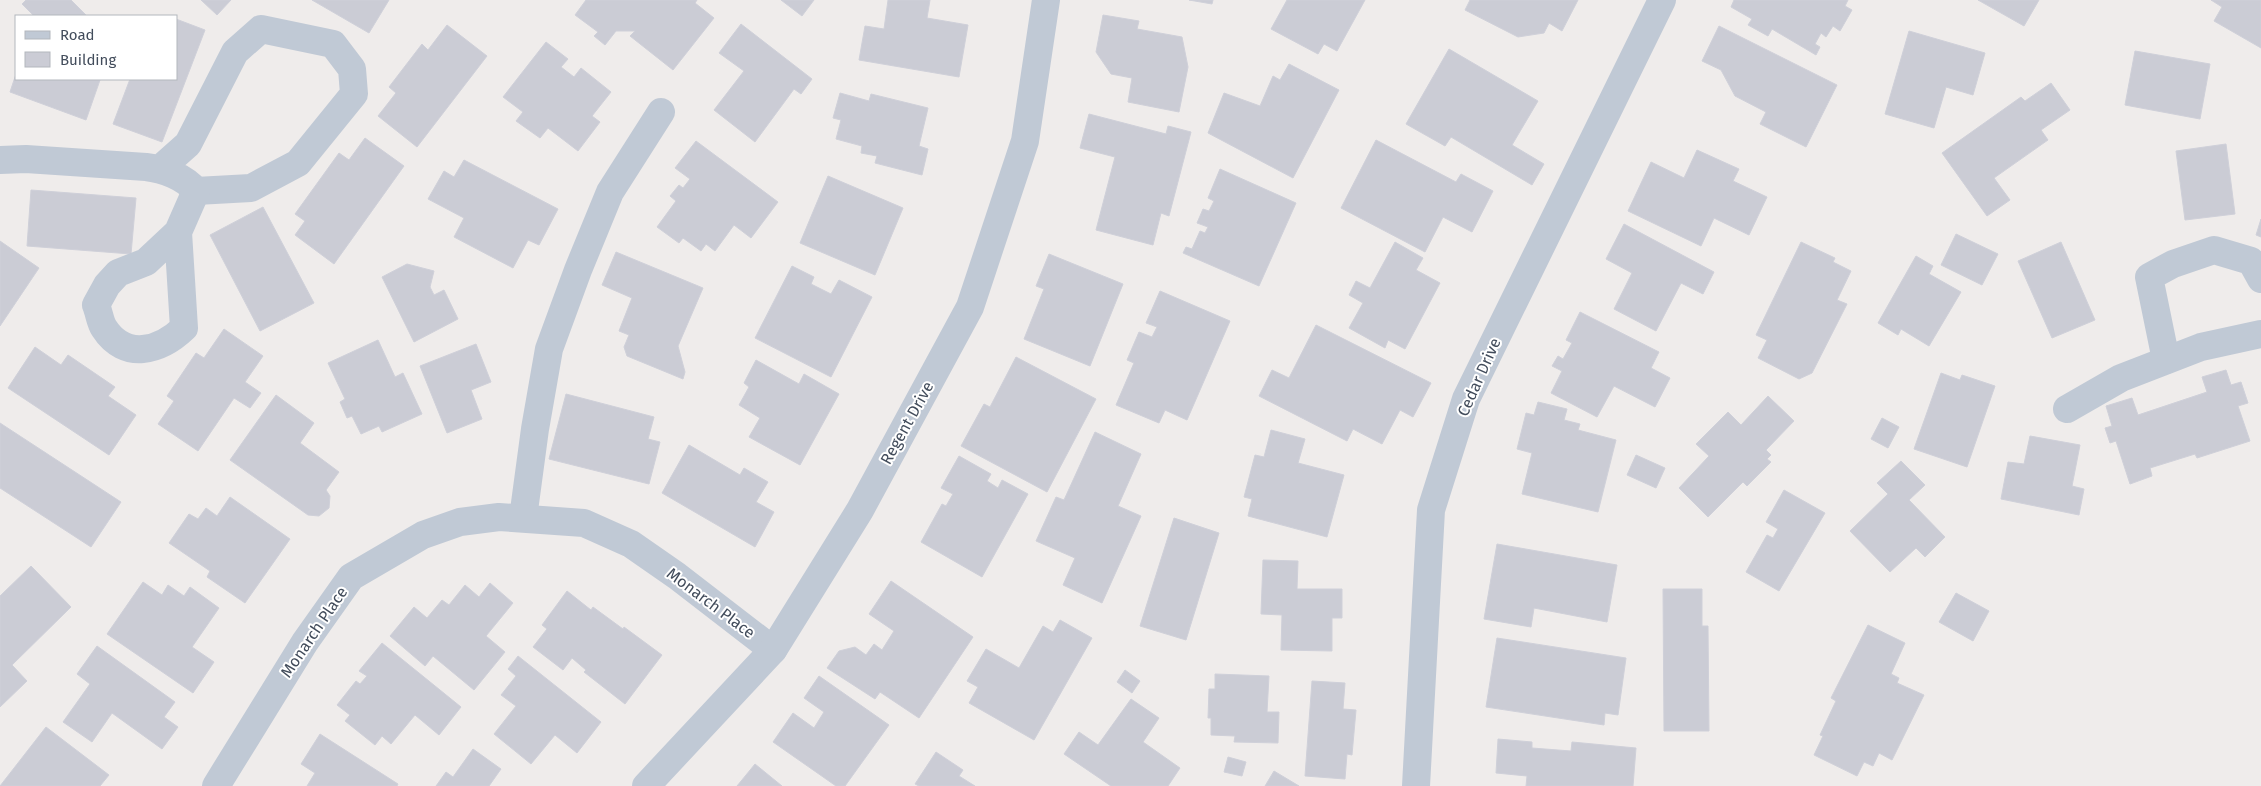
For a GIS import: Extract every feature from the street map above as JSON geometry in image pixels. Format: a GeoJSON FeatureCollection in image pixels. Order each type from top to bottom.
{"type":"FeatureCollection","features":[{"type":"Feature","properties":{"kind":"street","name":"Regent Drive"},"geometry":{"type":"LineString","coordinates":[[646,786],[773,650],[860,510],[970,307],[1025,141],[1046,0]]}},
{"type":"Feature","properties":{"kind":"street","name":"Cedar Drive"},"geometry":{"type":"LineString","coordinates":[[1416,786],[1431,510],[1466,399],[1662,0]]}},
{"type":"Feature","properties":{"kind":"street"},"geometry":{"type":"LineString","coordinates":[[161,168],[188,144],[235,52],[261,29],[333,44],[352,69],[354,94],[298,163],[252,188],[196,192]]}},
{"type":"Feature","properties":{"kind":"street"},"geometry":{"type":"LineString","coordinates":[[523,518],[535,429],[549,349],[578,270],[610,192],[661,112]]}},
{"type":"Feature","properties":{"kind":"street"},"geometry":{"type":"LineString","coordinates":[[0,160],[26,159],[161,168],[192,186],[196,192]]}},
{"type":"Feature","properties":{"kind":"street"},"geometry":{"type":"LineString","coordinates":[[178,232],[196,192]]}},
{"type":"Feature","properties":{"kind":"street"},"geometry":{"type":"LineString","coordinates":[[2166,360],[2149,278],[2174,264],[2214,250],[2251,261],[2261,279]]}},
{"type":"Feature","properties":{"kind":"street"},"geometry":{"type":"LineString","coordinates":[[2067,409],[2121,378],[2166,360],[2201,347],[2261,334]]}},
{"type":"Feature","properties":{"kind":"street","name":"Monarch Place"},"geometry":{"type":"LineString","coordinates":[[216,786],[305,642],[351,577],[422,535],[460,522],[499,517],[584,522],[631,544],[677,576],[773,650]]}},
{"type":"Feature","properties":{"kind":"building"},"geometry":{"type":"Polygon","coordinates":[[[26,0],[71,0],[86,15],[33,15],[22,4],[26,0]]]}},
{"type":"Feature","properties":{"kind":"building"},"geometry":{"type":"Polygon","coordinates":[[[201,0],[231,0],[217,15],[201,0]]]}},
{"type":"Feature","properties":{"kind":"building"},"geometry":{"type":"Polygon","coordinates":[[[312,0],[389,0],[369,33],[312,0]]]}},
{"type":"Feature","properties":{"kind":"building"},"geometry":{"type":"Polygon","coordinates":[[[586,0],[697,0],[695,3],[714,18],[673,70],[630,36],[635,31],[616,31],[605,45],[594,36],[598,32],[575,15],[586,0]]]}},
{"type":"Feature","properties":{"kind":"building"},"geometry":{"type":"Polygon","coordinates":[[[781,0],[814,0],[802,16],[781,0]]]}},
{"type":"Feature","properties":{"kind":"building"},"geometry":{"type":"Polygon","coordinates":[[[888,0],[930,0],[927,18],[968,25],[959,77],[859,60],[865,26],[884,29],[888,0]]]}},
{"type":"Feature","properties":{"kind":"building"},"geometry":{"type":"Polygon","coordinates":[[[1189,0],[1213,0],[1212,4],[1189,0]]]}},
{"type":"Feature","properties":{"kind":"building"},"geometry":{"type":"Polygon","coordinates":[[[1287,0],[1365,0],[1337,51],[1324,44],[1318,54],[1271,29],[1287,0]]]}},
{"type":"Feature","properties":{"kind":"building"},"geometry":{"type":"Polygon","coordinates":[[[1470,0],[1578,0],[1562,31],[1549,23],[1544,33],[1518,37],[1465,10],[1470,0]]]}},
{"type":"Feature","properties":{"kind":"building"},"geometry":{"type":"Polygon","coordinates":[[[1734,0],[1848,0],[1845,6],[1852,10],[1840,31],[1833,26],[1826,37],[1821,33],[1815,44],[1820,47],[1816,55],[1772,29],[1768,36],[1748,25],[1752,19],[1731,7],[1734,0]]]}},
{"type":"Feature","properties":{"kind":"building"},"geometry":{"type":"Polygon","coordinates":[[[1978,0],[2039,0],[2024,26],[1978,0]]]}},
{"type":"Feature","properties":{"kind":"building"},"geometry":{"type":"Polygon","coordinates":[[[2211,0],[2261,0],[2261,48],[2214,21],[2222,7],[2211,0]]]}},
{"type":"Feature","properties":{"kind":"building"},"geometry":{"type":"Polygon","coordinates":[[[1103,15],[1139,21],[1137,29],[1182,37],[1188,67],[1179,112],[1128,102],[1132,78],[1111,74],[1096,52],[1103,15]]]}},
{"type":"Feature","properties":{"kind":"building"},"geometry":{"type":"Polygon","coordinates":[[[178,20],[205,30],[162,142],[113,124],[130,80],[178,80],[178,20]]]}},
{"type":"Feature","properties":{"kind":"building"},"geometry":{"type":"Polygon","coordinates":[[[741,24],[812,79],[801,94],[794,89],[755,142],[714,110],[744,71],[719,53],[741,24]]]}},
{"type":"Feature","properties":{"kind":"building"},"geometry":{"type":"Polygon","coordinates":[[[447,25],[487,56],[417,147],[378,116],[396,93],[389,87],[422,44],[428,50],[447,25]]]}},
{"type":"Feature","properties":{"kind":"building"},"geometry":{"type":"Polygon","coordinates":[[[1719,26],[1837,85],[1806,147],[1760,124],[1766,112],[1735,96],[1721,70],[1702,61],[1719,26]]]}},
{"type":"Feature","properties":{"kind":"building"},"geometry":{"type":"Polygon","coordinates":[[[1909,31],[1985,53],[1973,95],[1946,87],[1934,128],[1885,114],[1909,31]]]}},
{"type":"Feature","properties":{"kind":"building"},"geometry":{"type":"Polygon","coordinates":[[[546,42],[568,59],[561,67],[574,77],[581,68],[611,92],[592,116],[600,122],[578,151],[548,128],[540,138],[516,121],[523,112],[503,97],[546,42]]]}},
{"type":"Feature","properties":{"kind":"building"},"geometry":{"type":"Polygon","coordinates":[[[1449,49],[1538,101],[1512,145],[1544,164],[1532,185],[1451,137],[1445,146],[1406,124],[1449,49]]]}},
{"type":"Feature","properties":{"kind":"building"},"geometry":{"type":"Polygon","coordinates":[[[2135,51],[2210,64],[2200,119],[2125,105],[2135,51]]]}},
{"type":"Feature","properties":{"kind":"building"},"geometry":{"type":"Polygon","coordinates":[[[1289,64],[1339,90],[1293,178],[1208,133],[1224,93],[1260,106],[1273,76],[1280,80],[1289,64]]]}},
{"type":"Feature","properties":{"kind":"building"},"geometry":{"type":"Polygon","coordinates":[[[15,77],[15,80],[100,80],[86,120],[10,92],[15,77]]]}},
{"type":"Feature","properties":{"kind":"building"},"geometry":{"type":"Polygon","coordinates":[[[2051,83],[2070,110],[2041,130],[2048,140],[1994,178],[2010,200],[1987,216],[1942,153],[2021,97],[2025,101],[2051,83]]]}},
{"type":"Feature","properties":{"kind":"building"},"geometry":{"type":"Polygon","coordinates":[[[840,93],[869,101],[871,94],[928,108],[919,146],[928,149],[922,175],[875,163],[877,156],[861,153],[862,146],[836,139],[841,120],[833,118],[840,93]]]}},
{"type":"Feature","properties":{"kind":"building"},"geometry":{"type":"Polygon","coordinates":[[[1089,114],[1166,134],[1168,126],[1191,132],[1169,216],[1161,213],[1153,245],[1096,230],[1115,157],[1080,148],[1089,114]]]}},
{"type":"Feature","properties":{"kind":"building"},"geometry":{"type":"Polygon","coordinates":[[[365,138],[404,166],[334,264],[295,235],[305,221],[295,214],[339,153],[349,160],[365,138]]]}},
{"type":"Feature","properties":{"kind":"building"},"geometry":{"type":"Polygon","coordinates":[[[1376,140],[1456,182],[1461,174],[1493,191],[1472,232],[1443,217],[1425,252],[1341,208],[1376,140]]]}},
{"type":"Feature","properties":{"kind":"building"},"geometry":{"type":"Polygon","coordinates":[[[696,141],[778,202],[751,238],[734,225],[715,251],[706,244],[701,251],[683,238],[679,243],[657,227],[676,201],[670,196],[679,185],[683,188],[690,179],[675,168],[696,141]]]}},
{"type":"Feature","properties":{"kind":"building"},"geometry":{"type":"Polygon","coordinates":[[[2226,144],[2235,214],[2185,220],[2176,151],[2226,144]]]}},
{"type":"Feature","properties":{"kind":"building"},"geometry":{"type":"Polygon","coordinates":[[[1697,150],[1739,169],[1733,181],[1767,197],[1749,235],[1714,218],[1701,246],[1628,211],[1651,162],[1684,178],[1697,150]]]}},
{"type":"Feature","properties":{"kind":"building"},"geometry":{"type":"Polygon","coordinates":[[[464,160],[558,209],[539,245],[528,240],[513,268],[454,237],[464,218],[428,199],[444,171],[454,177],[464,160]]]}},
{"type":"Feature","properties":{"kind":"building"},"geometry":{"type":"Polygon","coordinates":[[[1220,169],[1296,203],[1259,286],[1183,253],[1186,247],[1192,249],[1200,231],[1205,233],[1208,227],[1197,223],[1203,209],[1209,211],[1214,201],[1208,198],[1220,169]]]}},
{"type":"Feature","properties":{"kind":"building"},"geometry":{"type":"Polygon","coordinates":[[[828,176],[903,208],[875,275],[800,243],[828,176]]]}},
{"type":"Feature","properties":{"kind":"building"},"geometry":{"type":"Polygon","coordinates":[[[31,190],[136,198],[131,254],[27,246],[31,190]]]}},
{"type":"Feature","properties":{"kind":"building"},"geometry":{"type":"Polygon","coordinates":[[[263,207],[314,303],[260,331],[210,235],[263,207]]]}},
{"type":"Feature","properties":{"kind":"building"},"geometry":{"type":"Polygon","coordinates":[[[2261,219],[2261,237],[2256,235],[2261,219]]]}},
{"type":"Feature","properties":{"kind":"building"},"geometry":{"type":"Polygon","coordinates":[[[1624,224],[1714,272],[1703,294],[1681,283],[1656,331],[1614,309],[1632,273],[1606,259],[1624,224]]]}},
{"type":"Feature","properties":{"kind":"building"},"geometry":{"type":"Polygon","coordinates":[[[1956,234],[1998,254],[1982,285],[1941,265],[1956,234]]]}},
{"type":"Feature","properties":{"kind":"building"},"geometry":{"type":"Polygon","coordinates":[[[0,241],[39,268],[0,326],[0,241]]]}},
{"type":"Feature","properties":{"kind":"building"},"geometry":{"type":"Polygon","coordinates":[[[1395,242],[1423,258],[1416,270],[1440,283],[1405,349],[1388,340],[1385,348],[1349,328],[1363,303],[1349,295],[1356,281],[1370,288],[1395,242]]]}},
{"type":"Feature","properties":{"kind":"building"},"geometry":{"type":"Polygon","coordinates":[[[1801,242],[1835,258],[1833,262],[1851,271],[1837,300],[1847,304],[1812,373],[1799,379],[1758,358],[1767,340],[1756,335],[1801,242]]]}},
{"type":"Feature","properties":{"kind":"building"},"geometry":{"type":"Polygon","coordinates":[[[2061,242],[2095,320],[2052,338],[2018,261],[2061,242]]]}},
{"type":"Feature","properties":{"kind":"building"},"geometry":{"type":"Polygon","coordinates":[[[616,252],[703,288],[678,346],[685,372],[683,379],[627,356],[624,347],[629,335],[619,331],[632,298],[602,285],[616,252]]]}},
{"type":"Feature","properties":{"kind":"building"},"geometry":{"type":"Polygon","coordinates":[[[1049,254],[1123,284],[1090,366],[1024,339],[1044,289],[1036,286],[1049,254]]]}},
{"type":"Feature","properties":{"kind":"building"},"geometry":{"type":"Polygon","coordinates":[[[1916,256],[1933,266],[1929,274],[1961,292],[1929,346],[1901,329],[1898,335],[1878,323],[1916,256]]]}},
{"type":"Feature","properties":{"kind":"building"},"geometry":{"type":"Polygon","coordinates":[[[407,264],[434,271],[430,287],[434,295],[444,290],[458,319],[414,342],[382,277],[407,264]]]}},
{"type":"Feature","properties":{"kind":"building"},"geometry":{"type":"Polygon","coordinates":[[[792,266],[814,277],[811,284],[831,294],[839,280],[872,297],[831,377],[755,338],[792,266]]]}},
{"type":"Feature","properties":{"kind":"building"},"geometry":{"type":"Polygon","coordinates":[[[1160,291],[1230,321],[1187,420],[1165,410],[1159,423],[1116,405],[1134,363],[1127,360],[1139,332],[1152,337],[1157,327],[1146,323],[1160,291]]]}},
{"type":"Feature","properties":{"kind":"building"},"geometry":{"type":"Polygon","coordinates":[[[1580,312],[1659,352],[1651,368],[1670,378],[1655,407],[1614,386],[1597,417],[1551,393],[1562,371],[1552,366],[1558,356],[1563,359],[1572,343],[1566,340],[1580,312]]]}},
{"type":"Feature","properties":{"kind":"building"},"geometry":{"type":"Polygon","coordinates":[[[1316,325],[1431,383],[1413,417],[1400,410],[1382,444],[1353,429],[1347,441],[1259,396],[1272,370],[1289,378],[1316,325]]]}},
{"type":"Feature","properties":{"kind":"building"},"geometry":{"type":"Polygon","coordinates":[[[224,329],[263,356],[245,382],[261,393],[250,408],[234,398],[198,451],[158,424],[174,401],[167,396],[196,353],[204,358],[224,329]]]}},
{"type":"Feature","properties":{"kind":"building"},"geometry":{"type":"Polygon","coordinates":[[[378,340],[395,377],[403,373],[422,414],[382,432],[379,426],[361,434],[352,416],[347,418],[340,402],[345,399],[328,363],[378,340]]]}},
{"type":"Feature","properties":{"kind":"building"},"geometry":{"type":"Polygon","coordinates":[[[476,344],[491,382],[471,390],[482,419],[447,433],[420,366],[476,344]]]}},
{"type":"Feature","properties":{"kind":"building"},"geometry":{"type":"Polygon","coordinates":[[[35,347],[61,365],[68,355],[115,387],[108,396],[136,415],[109,455],[8,388],[35,347]]]}},
{"type":"Feature","properties":{"kind":"building"},"geometry":{"type":"Polygon","coordinates":[[[1016,357],[1096,399],[1047,492],[961,446],[984,404],[990,407],[1016,357]]]}},
{"type":"Feature","properties":{"kind":"building"},"geometry":{"type":"Polygon","coordinates":[[[756,360],[799,384],[804,374],[839,394],[800,465],[749,437],[760,418],[739,405],[749,387],[744,383],[756,360]]]}},
{"type":"Feature","properties":{"kind":"building"},"geometry":{"type":"Polygon","coordinates":[[[2226,370],[2231,385],[2241,382],[2248,403],[2238,406],[2250,441],[2197,458],[2195,454],[2150,468],[2152,476],[2130,484],[2116,441],[2110,443],[2105,428],[2112,426],[2106,406],[2132,398],[2138,415],[2207,392],[2202,377],[2226,370]]]}},
{"type":"Feature","properties":{"kind":"building"},"geometry":{"type":"Polygon","coordinates":[[[1941,373],[1960,380],[1962,375],[1995,386],[1967,467],[1914,449],[1941,373]]]}},
{"type":"Feature","properties":{"kind":"building"},"geometry":{"type":"Polygon","coordinates":[[[566,394],[654,417],[648,439],[660,442],[649,484],[549,459],[566,394]]]}},
{"type":"Feature","properties":{"kind":"building"},"geometry":{"type":"Polygon","coordinates":[[[276,395],[314,423],[300,443],[339,472],[326,490],[330,496],[329,508],[319,516],[308,515],[230,460],[276,395]]]}},
{"type":"Feature","properties":{"kind":"building"},"geometry":{"type":"Polygon","coordinates":[[[1768,396],[1794,421],[1766,450],[1771,455],[1767,459],[1771,462],[1747,486],[1743,482],[1708,517],[1679,488],[1709,456],[1696,444],[1728,412],[1741,425],[1768,396]]]}},
{"type":"Feature","properties":{"kind":"building"},"geometry":{"type":"Polygon","coordinates":[[[1538,402],[1567,409],[1564,420],[1580,424],[1578,430],[1616,440],[1598,512],[1522,494],[1532,453],[1517,449],[1526,413],[1534,415],[1538,402]]]}},
{"type":"Feature","properties":{"kind":"building"},"geometry":{"type":"Polygon","coordinates":[[[1882,418],[1899,427],[1888,448],[1871,439],[1882,418]]]}},
{"type":"Feature","properties":{"kind":"building"},"geometry":{"type":"Polygon","coordinates":[[[0,423],[121,502],[91,547],[0,488],[0,423]]]}},
{"type":"Feature","properties":{"kind":"building"},"geometry":{"type":"Polygon","coordinates":[[[1271,430],[1305,439],[1298,463],[1344,475],[1327,537],[1248,516],[1252,499],[1244,497],[1255,455],[1264,457],[1271,430]]]}},
{"type":"Feature","properties":{"kind":"building"},"geometry":{"type":"Polygon","coordinates":[[[1095,432],[1141,454],[1118,506],[1141,516],[1102,603],[1063,585],[1075,558],[1036,541],[1056,497],[1064,500],[1095,432]]]}},
{"type":"Feature","properties":{"kind":"building"},"geometry":{"type":"Polygon","coordinates":[[[2030,436],[2080,445],[2072,486],[2084,489],[2079,515],[2001,499],[2008,462],[2024,464],[2030,436]]]}},
{"type":"Feature","properties":{"kind":"building"},"geometry":{"type":"Polygon","coordinates":[[[689,445],[740,475],[744,468],[768,482],[756,502],[774,512],[755,547],[662,493],[689,445]]]}},
{"type":"Feature","properties":{"kind":"building"},"geometry":{"type":"Polygon","coordinates":[[[1636,455],[1665,468],[1656,488],[1627,475],[1636,455]]]}},
{"type":"Feature","properties":{"kind":"building"},"geometry":{"type":"Polygon","coordinates":[[[959,456],[991,474],[987,481],[998,488],[1002,480],[1028,494],[982,577],[921,542],[942,504],[946,506],[953,494],[941,488],[959,456]]]}},
{"type":"Feature","properties":{"kind":"building"},"geometry":{"type":"Polygon","coordinates":[[[1901,461],[1925,485],[1909,500],[1945,537],[1925,557],[1916,548],[1890,572],[1850,531],[1888,494],[1877,483],[1901,461]]]}},
{"type":"Feature","properties":{"kind":"building"},"geometry":{"type":"Polygon","coordinates":[[[1784,490],[1825,513],[1779,591],[1746,572],[1767,535],[1773,538],[1778,529],[1766,522],[1784,490]]]}},
{"type":"Feature","properties":{"kind":"building"},"geometry":{"type":"Polygon","coordinates":[[[230,497],[290,539],[245,603],[207,577],[210,571],[169,543],[189,514],[198,519],[206,508],[217,516],[230,497]]]}},
{"type":"Feature","properties":{"kind":"building"},"geometry":{"type":"Polygon","coordinates":[[[1174,518],[1219,533],[1186,640],[1140,626],[1174,518]]]}},
{"type":"Feature","properties":{"kind":"building"},"geometry":{"type":"Polygon","coordinates":[[[1497,544],[1617,565],[1607,622],[1534,608],[1531,627],[1484,619],[1497,544]]]}},
{"type":"Feature","properties":{"kind":"building"},"geometry":{"type":"Polygon","coordinates":[[[1263,560],[1298,561],[1297,589],[1342,589],[1342,618],[1332,618],[1332,651],[1281,650],[1282,615],[1261,614],[1263,560]]]}},
{"type":"Feature","properties":{"kind":"building"},"geometry":{"type":"Polygon","coordinates":[[[31,566],[71,607],[12,665],[27,681],[0,707],[0,596],[31,566]]]}},
{"type":"Feature","properties":{"kind":"building"},"geometry":{"type":"Polygon","coordinates":[[[891,581],[973,637],[919,718],[880,692],[875,699],[827,668],[839,651],[855,647],[866,655],[874,644],[882,650],[894,631],[869,614],[891,581]]]}},
{"type":"Feature","properties":{"kind":"building"},"geometry":{"type":"Polygon","coordinates":[[[143,582],[162,595],[168,585],[184,596],[190,587],[219,608],[192,647],[214,662],[193,693],[107,634],[143,582]]]}},
{"type":"Feature","properties":{"kind":"building"},"geometry":{"type":"Polygon","coordinates":[[[490,583],[513,603],[486,636],[505,652],[474,690],[433,656],[425,666],[390,636],[414,607],[427,618],[442,600],[449,605],[465,585],[479,597],[490,583]]]}},
{"type":"Feature","properties":{"kind":"building"},"geometry":{"type":"Polygon","coordinates":[[[1663,589],[1702,589],[1702,626],[1708,626],[1709,731],[1664,731],[1663,589]]]}},
{"type":"Feature","properties":{"kind":"building"},"geometry":{"type":"Polygon","coordinates":[[[567,591],[591,610],[593,607],[662,655],[625,704],[584,672],[586,670],[572,658],[563,670],[533,647],[547,629],[542,625],[567,591]]]}},
{"type":"Feature","properties":{"kind":"building"},"geometry":{"type":"Polygon","coordinates":[[[1956,593],[1989,611],[1973,641],[1939,622],[1956,593]]]}},
{"type":"Feature","properties":{"kind":"building"},"geometry":{"type":"Polygon","coordinates":[[[1060,620],[1092,638],[1034,740],[969,703],[978,687],[967,681],[986,649],[1019,668],[1043,626],[1053,632],[1060,620]]]}},
{"type":"Feature","properties":{"kind":"building"},"geometry":{"type":"Polygon","coordinates":[[[1868,625],[1905,643],[1891,674],[1899,678],[1897,683],[1924,695],[1892,760],[1879,753],[1873,766],[1864,762],[1857,776],[1814,755],[1823,736],[1820,735],[1836,701],[1831,698],[1868,625]]]}},
{"type":"Feature","properties":{"kind":"building"},"geometry":{"type":"Polygon","coordinates":[[[1497,638],[1626,658],[1618,715],[1605,713],[1604,725],[1486,707],[1497,638]]]}},
{"type":"Feature","properties":{"kind":"building"},"geometry":{"type":"Polygon","coordinates":[[[382,643],[461,707],[439,735],[415,715],[391,744],[382,736],[375,745],[345,721],[350,715],[337,705],[356,681],[360,684],[367,676],[359,671],[382,643]]]}},
{"type":"Feature","properties":{"kind":"building"},"geometry":{"type":"Polygon","coordinates":[[[97,646],[175,702],[164,717],[178,727],[162,749],[112,713],[92,742],[63,722],[90,684],[77,674],[97,646]]]}},
{"type":"Feature","properties":{"kind":"building"},"geometry":{"type":"Polygon","coordinates":[[[518,656],[601,722],[577,753],[555,735],[531,764],[494,734],[516,706],[501,695],[516,676],[508,669],[518,656]]]}},
{"type":"Feature","properties":{"kind":"building"},"geometry":{"type":"Polygon","coordinates":[[[1125,670],[1140,681],[1132,693],[1117,682],[1125,670]]]}},
{"type":"Feature","properties":{"kind":"building"},"geometry":{"type":"Polygon","coordinates":[[[1215,674],[1269,676],[1267,712],[1279,712],[1278,743],[1234,742],[1235,736],[1211,735],[1211,718],[1208,718],[1209,689],[1215,689],[1215,674]]]}},
{"type":"Feature","properties":{"kind":"building"},"geometry":{"type":"Polygon","coordinates":[[[819,676],[889,725],[845,786],[836,786],[773,742],[793,713],[814,728],[824,712],[804,698],[819,676]]]}},
{"type":"Feature","properties":{"kind":"building"},"geometry":{"type":"Polygon","coordinates":[[[1312,681],[1345,683],[1343,709],[1356,710],[1352,755],[1347,754],[1345,779],[1305,776],[1312,681]]]}},
{"type":"Feature","properties":{"kind":"building"},"geometry":{"type":"Polygon","coordinates":[[[1131,699],[1159,718],[1143,742],[1180,768],[1168,786],[1111,786],[1064,754],[1079,732],[1098,745],[1131,699]]]}},
{"type":"Feature","properties":{"kind":"building"},"geometry":{"type":"Polygon","coordinates":[[[46,727],[109,775],[100,786],[0,786],[46,727]]]}},
{"type":"Feature","properties":{"kind":"building"},"geometry":{"type":"Polygon","coordinates":[[[320,734],[398,784],[397,786],[307,786],[315,773],[301,764],[320,734]]]}},
{"type":"Feature","properties":{"kind":"building"},"geometry":{"type":"Polygon","coordinates":[[[1498,739],[1532,742],[1532,748],[1571,751],[1572,742],[1636,748],[1633,786],[1526,786],[1527,776],[1496,773],[1498,739]]]}},
{"type":"Feature","properties":{"kind":"building"},"geometry":{"type":"Polygon","coordinates":[[[473,749],[501,769],[489,786],[436,786],[446,772],[453,777],[473,749]]]}},
{"type":"Feature","properties":{"kind":"building"},"geometry":{"type":"Polygon","coordinates":[[[936,752],[963,770],[959,776],[975,786],[919,786],[915,784],[936,752]]]}},
{"type":"Feature","properties":{"kind":"building"},"geometry":{"type":"Polygon","coordinates":[[[1228,757],[1246,762],[1242,776],[1224,772],[1228,757]]]}},
{"type":"Feature","properties":{"kind":"building"},"geometry":{"type":"Polygon","coordinates":[[[755,764],[782,786],[737,786],[755,764]]]}},
{"type":"Feature","properties":{"kind":"building"},"geometry":{"type":"Polygon","coordinates":[[[1274,771],[1299,786],[1265,786],[1274,771]]]}}]}
